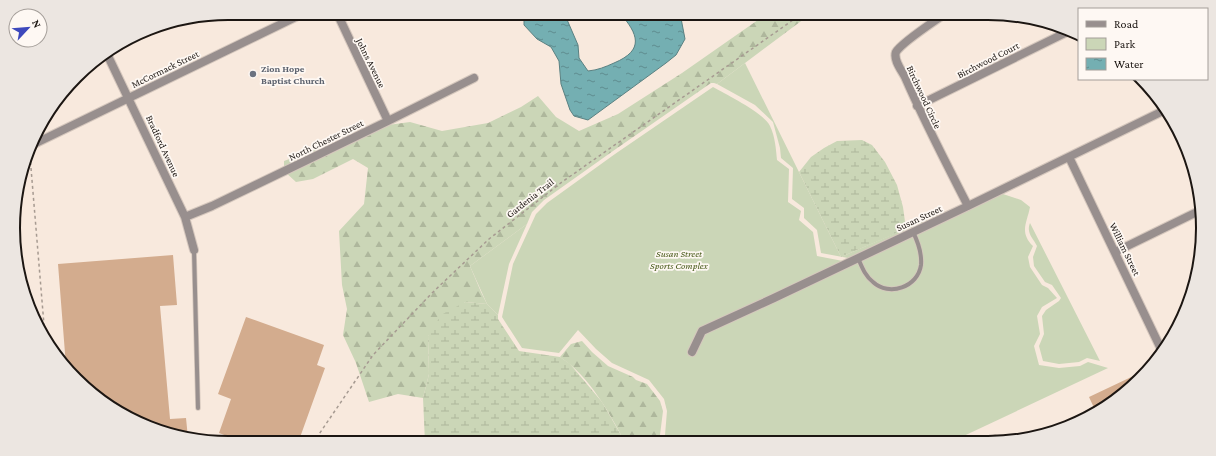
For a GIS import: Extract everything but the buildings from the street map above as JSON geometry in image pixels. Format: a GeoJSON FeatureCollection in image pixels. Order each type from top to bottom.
{"type":"FeatureCollection","features":[{"type":"Feature","properties":{"kind":"street","name":"McCormack Street"},"geometry":{"type":"LineString","coordinates":[[39,142],[290,20]]}},
{"type":"Feature","properties":{"kind":"street","name":"Johns Avenue"},"geometry":{"type":"LineString","coordinates":[[340,20],[388,121]]}},
{"type":"Feature","properties":{"kind":"street","name":"Birchwood Circle"},"geometry":{"type":"LineString","coordinates":[[936,20],[903,44],[896,52],[895,56],[931,136],[968,206]]}},
{"type":"Feature","properties":{"kind":"street","name":"Birchwood Court"},"geometry":{"type":"LineString","coordinates":[[917,106],[1063,34]]}},
{"type":"Feature","properties":{"kind":"street","name":"Bradford Avenue"},"geometry":{"type":"LineString","coordinates":[[109,57],[185,217],[194,250]]}},
{"type":"Feature","properties":{"kind":"street","name":"North Chester Street"},"geometry":{"type":"LineString","coordinates":[[185,217],[212,206],[474,78]]}},
{"type":"Feature","properties":{"kind":"street","name":"Susan Street"},"geometry":{"type":"LineString","coordinates":[[692,352],[702,331],[968,206],[1161,112]]}},
{"type":"Feature","properties":{"kind":"street","name":"William Street"},"geometry":{"type":"LineString","coordinates":[[1069,157],[1161,344]]}},
{"type":"Feature","properties":{"kind":"street"},"geometry":{"type":"LineString","coordinates":[[1115,252],[1196,212]]}},
{"type":"Feature","properties":{"kind":"lane"},"geometry":{"type":"LineString","coordinates":[[857,258],[866,275],[876,285],[889,289],[897,289],[908,285],[917,275],[921,258],[919,247],[913,232]]}},
{"type":"Feature","properties":{"kind":"lane"},"geometry":{"type":"LineString","coordinates":[[194,250],[198,408]]}},
{"type":"Feature","properties":{"kind":"path","name":"Gardenia Trail"},"geometry":{"type":"LineString","coordinates":[[318,436],[373,355],[432,293],[489,239],[562,182],[793,20]]}},
{"type":"Feature","properties":{"kind":"path"},"geometry":{"type":"LineString","coordinates":[[31,162],[44,325]]}},
{"type":"Feature","properties":{"kind":"green space"},"geometry":{"type":"Polygon","coordinates":[[[758,20],[803,20],[717,84],[711,83],[544,200],[532,212],[527,224],[470,266],[487,304],[465,302],[428,336],[429,374],[423,398],[398,394],[369,402],[356,363],[343,335],[347,309],[342,285],[339,231],[364,204],[368,168],[353,159],[313,179],[296,182],[284,171],[284,161],[354,135],[388,125],[410,122],[442,131],[488,123],[521,107],[538,96],[556,117],[579,131],[618,114],[682,73],[758,20]]]}},
{"type":"Feature","properties":{"kind":"green space"},"geometry":{"type":"Polygon","coordinates":[[[745,63],[841,257],[821,253],[817,230],[804,218],[804,208],[792,199],[793,168],[781,158],[773,122],[755,105],[717,84],[745,63]]]}},
{"type":"Feature","properties":{"kind":"green space","name":"Susan Street Sports Complex"},"geometry":{"type":"Polygon","coordinates":[[[713,87],[753,110],[770,126],[776,147],[777,160],[789,169],[788,202],[801,211],[799,220],[813,232],[817,256],[848,262],[997,192],[1021,200],[1030,207],[1025,232],[1033,246],[1028,257],[1030,267],[1042,285],[1048,288],[1057,298],[1042,307],[1037,316],[1040,334],[1034,346],[1039,365],[1059,368],[1080,366],[1088,362],[1108,368],[964,436],[665,436],[667,411],[664,399],[649,380],[612,363],[578,330],[559,353],[522,348],[502,317],[513,264],[536,214],[547,203],[615,154],[713,87]]]}},
{"type":"Feature","properties":{"kind":"green space"},"geometry":{"type":"Polygon","coordinates":[[[862,140],[872,145],[885,162],[897,185],[903,207],[906,229],[841,257],[799,172],[811,157],[837,141],[862,140]]]}},
{"type":"Feature","properties":{"kind":"green space"},"geometry":{"type":"Polygon","coordinates":[[[953,208],[848,258],[841,257],[953,208]]]}},
{"type":"Feature","properties":{"kind":"green space"},"geometry":{"type":"Polygon","coordinates":[[[1030,223],[1100,361],[1087,358],[1079,362],[1059,364],[1043,361],[1039,346],[1044,334],[1042,316],[1046,310],[1061,298],[1052,285],[1045,282],[1034,266],[1033,257],[1037,246],[1029,233],[1030,223]]]}},
{"type":"Feature","properties":{"kind":"green space"},"geometry":{"type":"Polygon","coordinates":[[[527,224],[509,264],[498,315],[487,304],[470,266],[527,224]]]}},
{"type":"Feature","properties":{"kind":"green space"},"geometry":{"type":"Polygon","coordinates":[[[465,302],[487,304],[498,315],[498,319],[519,351],[560,357],[570,364],[602,402],[622,436],[425,436],[423,398],[429,374],[428,336],[441,315],[465,302]]]}},
{"type":"Feature","properties":{"kind":"green space"},"geometry":{"type":"Polygon","coordinates":[[[582,341],[608,366],[647,384],[660,401],[663,411],[660,436],[622,436],[597,395],[580,374],[560,357],[571,344],[582,341]]]}},
{"type":"Feature","properties":{"kind":"water"},"geometry":{"type":"Polygon","coordinates":[[[524,20],[567,20],[578,45],[579,58],[588,71],[614,63],[631,53],[635,41],[634,35],[625,20],[681,20],[685,39],[676,55],[588,120],[574,116],[570,110],[561,84],[559,61],[551,47],[537,39],[524,25],[524,20]]]}},
{"type":"Feature","properties":{"kind":"place","name":"Zion Hope Baptist Church"},"geometry":{"type":"Point","coordinates":[253,74]}}]}
